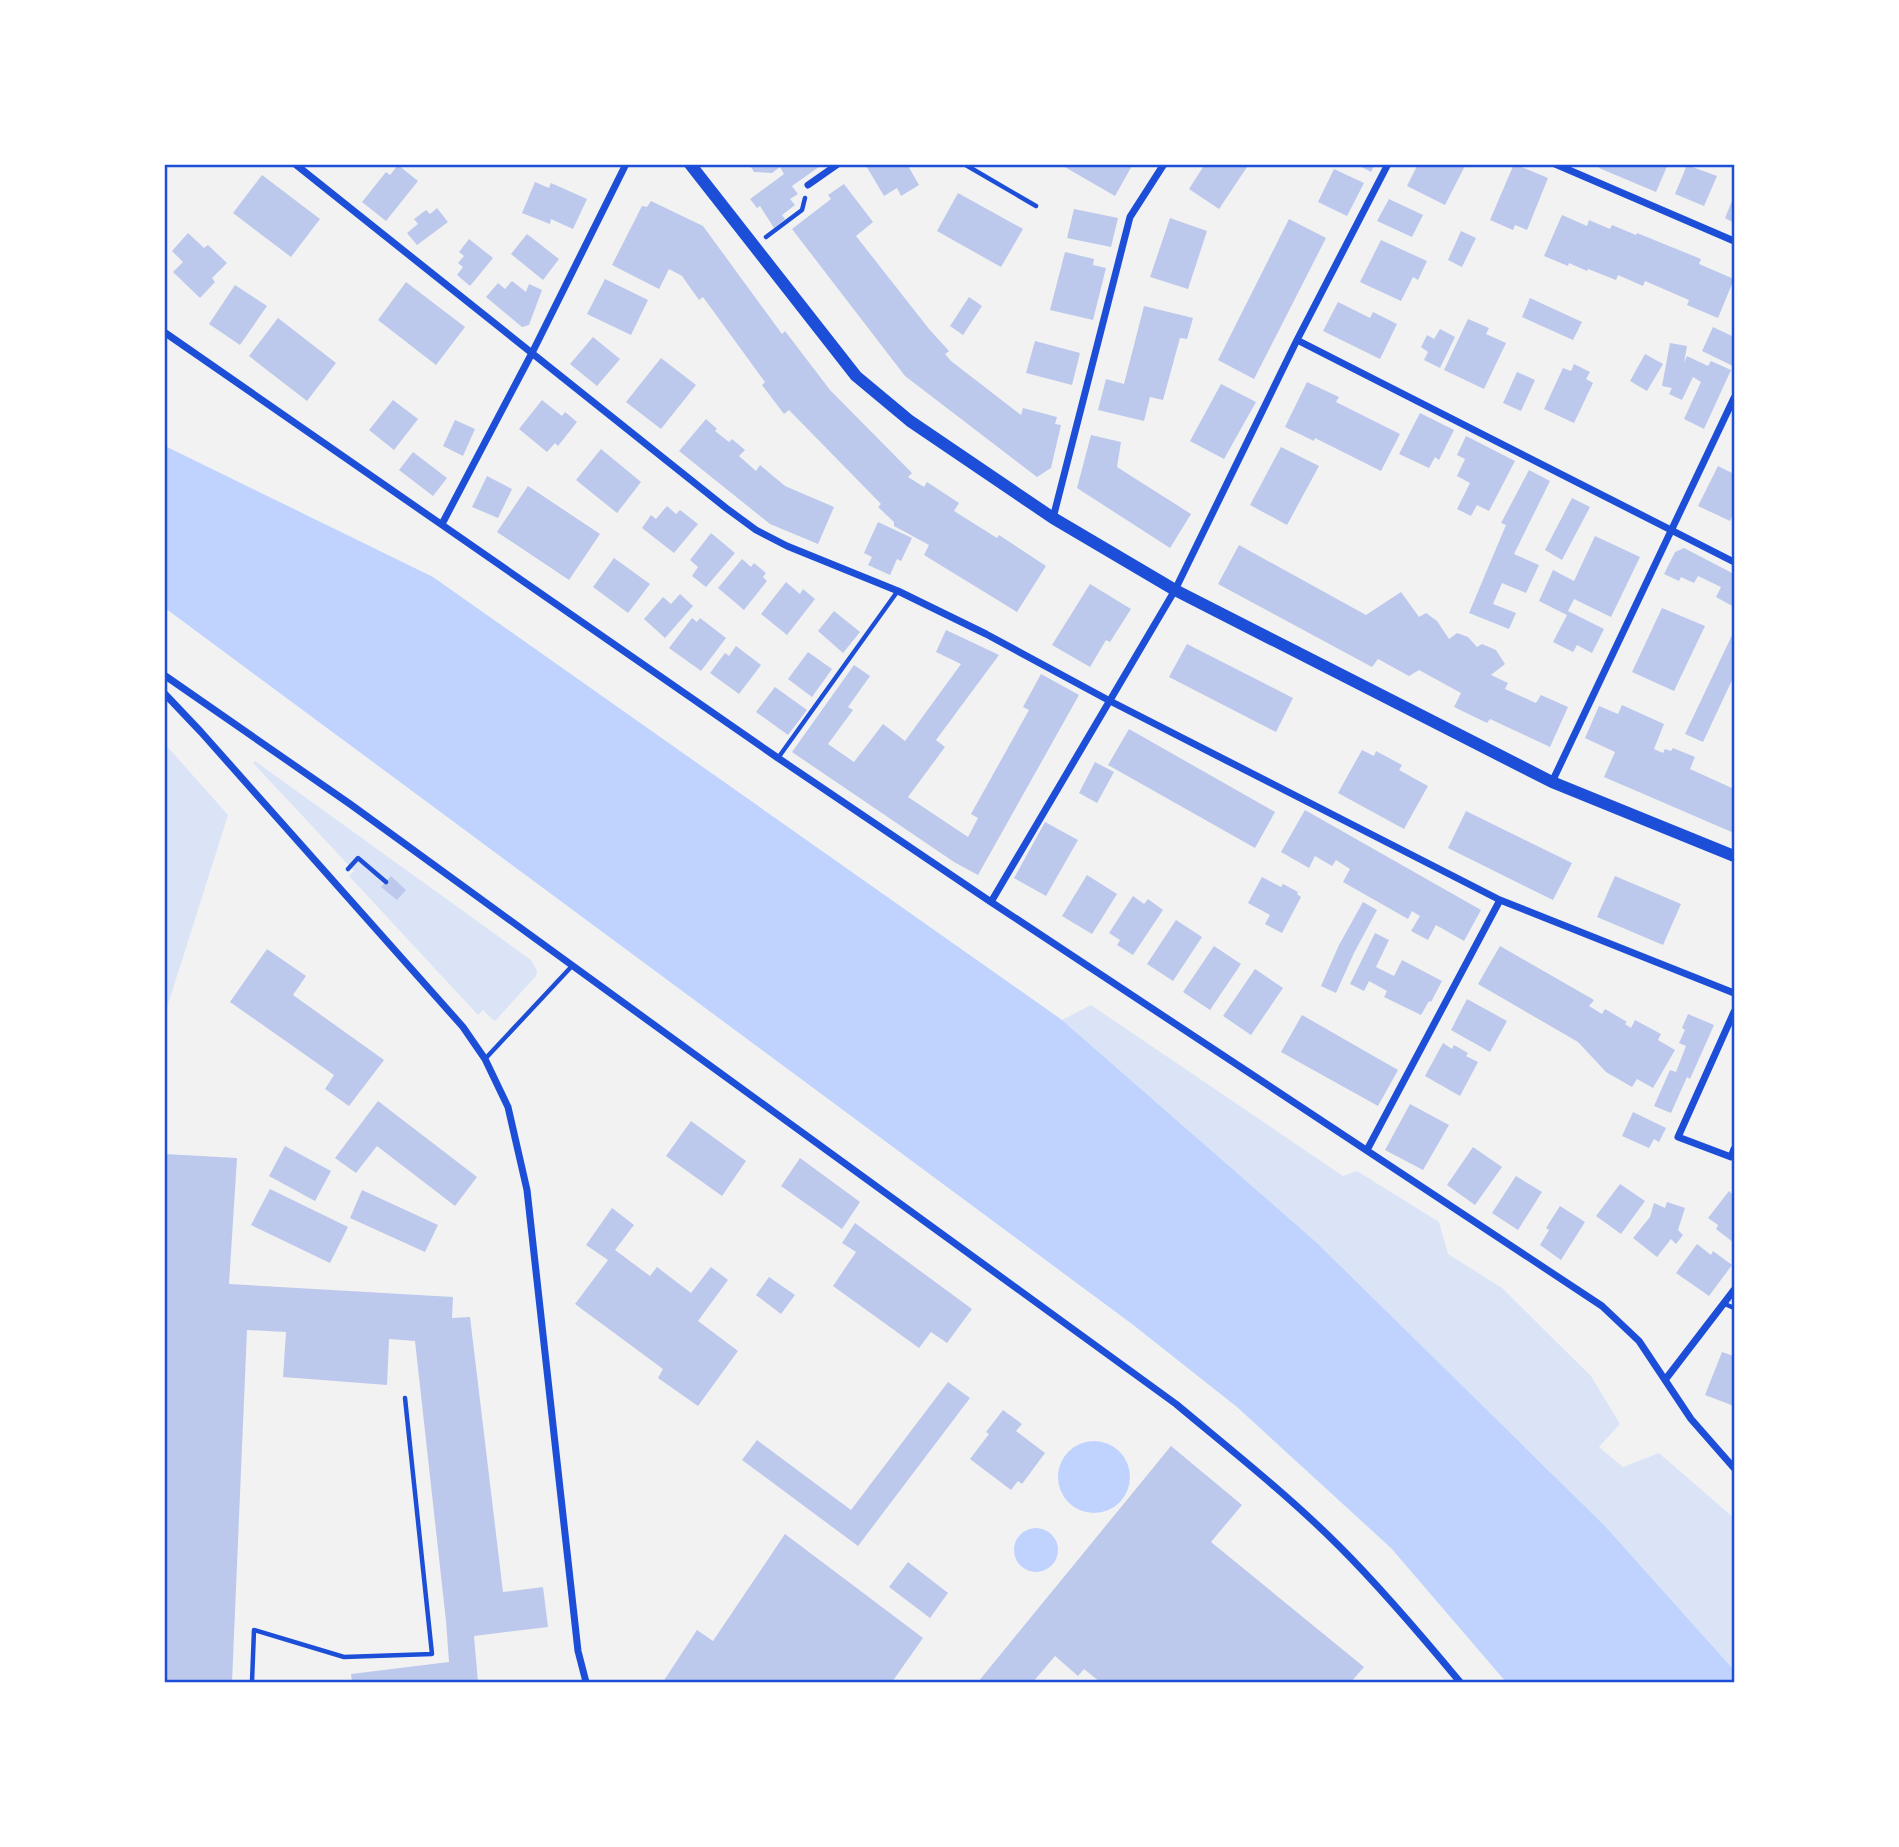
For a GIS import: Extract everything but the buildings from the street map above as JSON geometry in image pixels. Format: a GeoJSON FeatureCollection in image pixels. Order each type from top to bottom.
{"type":"FeatureCollection","features":[{"type":"Feature","properties":{"kind":"street"},"geometry":{"type":"LineString","coordinates":[[295,164],[757,530],[898,591],[986,634],[1110,701],[1500,900],[1734,993]]}},
{"type":"Feature","properties":{"kind":"street"},"geometry":{"type":"LineString","coordinates":[[442,524],[532,353],[626,164]]}},
{"type":"Feature","properties":{"kind":"street"},"geometry":{"type":"LineString","coordinates":[[690,164],[856,376],[910,421],[1053,518],[1175,590],[1552,782],[1734,856]]}},
{"type":"Feature","properties":{"kind":"street"},"geometry":{"type":"LineString","coordinates":[[808,185],[838,164]]}},
{"type":"Feature","properties":{"kind":"street"},"geometry":{"type":"LineString","coordinates":[[1053,518],[1130,217],[1164,164]]}},
{"type":"Feature","properties":{"kind":"street"},"geometry":{"type":"LineString","coordinates":[[990,902],[1175,590],[1297,340],[1388,164]]}},
{"type":"Feature","properties":{"kind":"street"},"geometry":{"type":"LineString","coordinates":[[1555,164],[1734,241]]}},
{"type":"Feature","properties":{"kind":"street"},"geometry":{"type":"LineString","coordinates":[[164,332],[990,902],[1602,1306],[1639,1341],[1691,1419],[1734,1468]]}},
{"type":"Feature","properties":{"kind":"street"},"geometry":{"type":"LineString","coordinates":[[1297,340],[1734,562]]}},
{"type":"Feature","properties":{"kind":"street"},"geometry":{"type":"LineString","coordinates":[[1552,782],[1734,398]]}},
{"type":"Feature","properties":{"kind":"street"},"geometry":{"type":"LineString","coordinates":[[164,675],[350,804],[1176,1404],[1338,1545],[1406,1617],[1460,1682]]}},
{"type":"Feature","properties":{"kind":"street"},"geometry":{"type":"LineString","coordinates":[[164,693],[463,1027],[485,1059],[508,1107],[527,1190],[578,1651],[586,1682]]}},
{"type":"Feature","properties":{"kind":"street"},"geometry":{"type":"LineString","coordinates":[[1367,1150],[1500,900]]}},
{"type":"Feature","properties":{"kind":"street"},"geometry":{"type":"LineString","coordinates":[[1734,1012],[1678,1137],[1731,1157],[1734,1149]]}},
{"type":"Feature","properties":{"kind":"street"},"geometry":{"type":"LineString","coordinates":[[1665,1380],[1734,1290]]}},
{"type":"Feature","properties":{"kind":"lane"},"geometry":{"type":"LineString","coordinates":[[964,164],[1036,206]]}},
{"type":"Feature","properties":{"kind":"lane"},"geometry":{"type":"LineString","coordinates":[[778,758],[898,591]]}},
{"type":"Feature","properties":{"kind":"lane"},"geometry":{"type":"LineString","coordinates":[[485,1059],[573,965]]}},
{"type":"Feature","properties":{"kind":"lane"},"geometry":{"type":"LineString","coordinates":[[1725,1304],[1734,1308]]}},
{"type":"Feature","properties":{"kind":"lane"},"geometry":{"type":"LineString","coordinates":[[252,1682],[254,1630],[344,1657],[432,1654],[405,1398]]}},
{"type":"Feature","properties":{"kind":"path"},"geometry":{"type":"LineString","coordinates":[[754,246],[802,210],[808,185]]}},
{"type":"Feature","properties":{"kind":"path"},"geometry":{"type":"LineString","coordinates":[[348,869],[358,858],[386,881]]}},
{"type":"Feature","properties":{"kind":"shaded area"},"geometry":{"type":"Polygon","coordinates":[[[165,744],[228,815],[165,1014],[165,744]]]}},
{"type":"Feature","properties":{"kind":"shaded area"},"geometry":{"type":"Polygon","coordinates":[[[255,761],[531,960],[537,971],[536,976],[496,1020],[483,1010],[478,1015],[349,876],[354,871],[253,763],[255,761]]]}},
{"type":"Feature","properties":{"kind":"shaded area"},"geometry":{"type":"Polygon","coordinates":[[[1091,1005],[1343,1176],[1357,1171],[1439,1222],[1448,1254],[1502,1288],[1591,1376],[1620,1424],[1599,1447],[1623,1467],[1659,1453],[1734,1518],[1734,1670],[1605,1526],[1316,1242],[1062,1020],[1091,1005]]]}},
{"type":"Feature","properties":{"kind":"water"},"geometry":{"type":"Polygon","coordinates":[[[165,446],[433,577],[1062,1020],[1316,1242],[1605,1526],[1734,1670],[1734,1682],[1506,1682],[1391,1548],[1237,1407],[1132,1324],[165,608],[165,446]]]}},
{"type":"Feature","properties":{"kind":"water"},"geometry":{"type":"Polygon","coordinates":[[[1094,1441],[1114,1447],[1124,1457],[1130,1477],[1124,1497],[1114,1507],[1094,1513],[1074,1507],[1064,1497],[1058,1477],[1064,1457],[1074,1447],[1094,1441]]]}},
{"type":"Feature","properties":{"kind":"water"},"geometry":{"type":"Polygon","coordinates":[[[1036,1528],[1045,1529],[1052,1534],[1057,1541],[1057,1559],[1052,1566],[1045,1571],[1036,1572],[1027,1571],[1020,1566],[1015,1559],[1014,1550],[1015,1541],[1020,1534],[1027,1529],[1036,1528]]]}}]}
